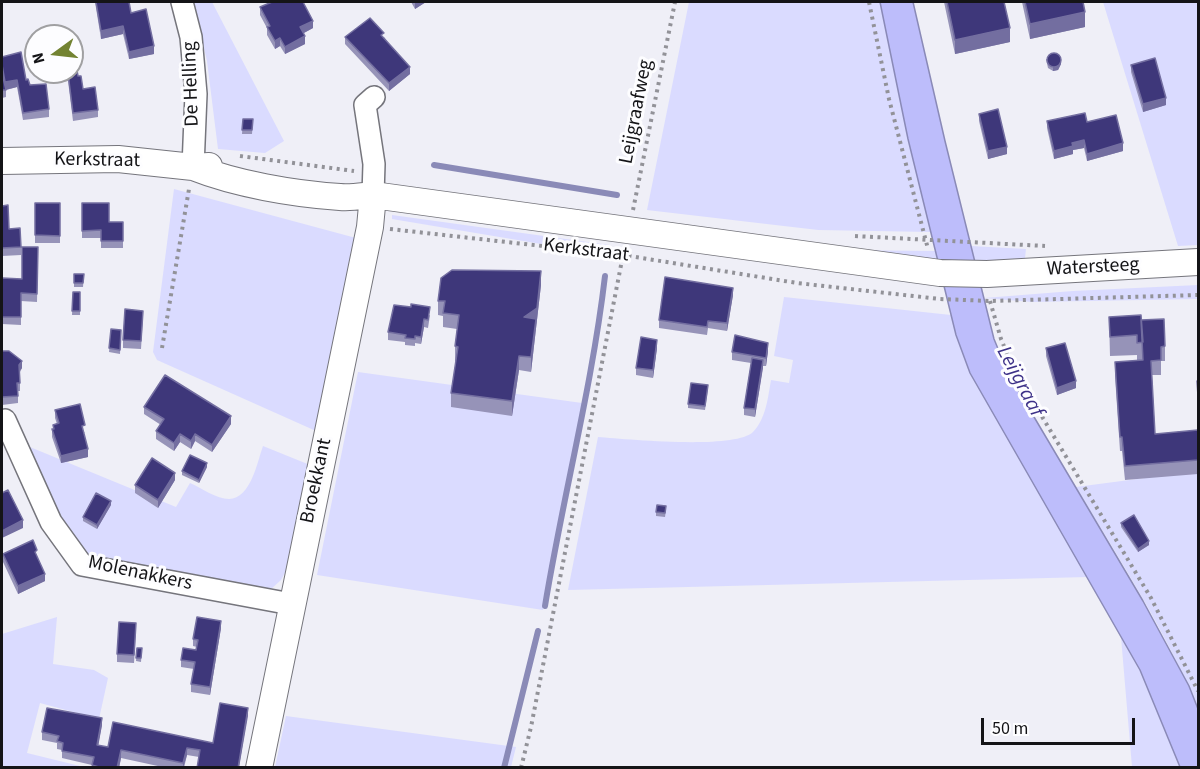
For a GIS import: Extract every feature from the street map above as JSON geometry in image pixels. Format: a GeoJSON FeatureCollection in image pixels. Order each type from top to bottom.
{"type":"FeatureCollection","features":[{"type":"Feature","properties":{"kind":"street","name":"De Helling"},"geometry":{"type":"LineString","coordinates":[[182,2],[191,37],[196,94],[192,167]]}},
{"type":"Feature","properties":{"kind":"street"},"geometry":{"type":"LineString","coordinates":[[374,97],[365,105],[374,185]]}},
{"type":"Feature","properties":{"kind":"street","name":"Kerkstraat"},"geometry":{"type":"LineString","coordinates":[[2,161],[118,159],[192,167],[215,176],[247,184],[342,198],[374,185],[629,230],[935,272],[987,274]]}},
{"type":"Feature","properties":{"kind":"street","name":"Broekkant"},"geometry":{"type":"LineString","coordinates":[[259,768],[370,227],[374,185]]}},
{"type":"Feature","properties":{"kind":"street","name":"Watersteeg"},"geometry":{"type":"LineString","coordinates":[[987,274],[1198,262]]}},
{"type":"Feature","properties":{"kind":"street","name":"Molenakkers"},"geometry":{"type":"LineString","coordinates":[[2,421],[5,420],[51,522],[82,565],[291,604]]}},
{"type":"Feature","properties":{"kind":"path","name":"Leijgraafweg"},"geometry":{"type":"LineString","coordinates":[[521,768],[531,728],[675,2]]}},
{"type":"Feature","properties":{"kind":"path"},"geometry":{"type":"LineString","coordinates":[[869,2],[889,99],[927,240],[940,299]]}},
{"type":"Feature","properties":{"kind":"path"},"geometry":{"type":"LineString","coordinates":[[239,156],[343,168],[374,185]]}},
{"type":"Feature","properties":{"kind":"path"},"geometry":{"type":"LineString","coordinates":[[162,348],[192,167]]}},
{"type":"Feature","properties":{"kind":"path","name":"Kerkstraat"},"geometry":{"type":"LineString","coordinates":[[370,227],[623,255],[797,283],[940,299],[990,301]]}},
{"type":"Feature","properties":{"kind":"path"},"geometry":{"type":"LineString","coordinates":[[927,240],[977,242]]}},
{"type":"Feature","properties":{"kind":"path","name":"Watersteeg"},"geometry":{"type":"LineString","coordinates":[[990,301],[1198,295]]}},
{"type":"Feature","properties":{"kind":"path"},"geometry":{"type":"LineString","coordinates":[[990,301],[1001,339],[1014,370],[1151,598],[1198,691]]}},
{"type":"Feature","properties":{"kind":"shaded area"},"geometry":{"type":"Polygon","coordinates":[[[193,2],[212,2],[284,141],[265,153],[218,149],[207,61],[193,2]]]}},
{"type":"Feature","properties":{"kind":"shaded area"},"geometry":{"type":"Polygon","coordinates":[[[689,2],[880,2],[908,139],[931,232],[818,230],[647,210],[689,2]]]}},
{"type":"Feature","properties":{"kind":"shaded area"},"geometry":{"type":"Polygon","coordinates":[[[1103,2],[1198,2],[1198,245],[1178,246],[1103,2]]]}},
{"type":"Feature","properties":{"kind":"shaded area"},"geometry":{"type":"Polygon","coordinates":[[[174,189],[356,238],[316,431],[157,360],[153,352],[174,189]]]}},
{"type":"Feature","properties":{"kind":"shaded area"},"geometry":{"type":"Polygon","coordinates":[[[392,215],[609,245],[607,255],[392,219],[392,215]]]}},
{"type":"Feature","properties":{"kind":"shaded area"},"geometry":{"type":"Polygon","coordinates":[[[971,246],[1026,249],[1025,258],[1017,264],[976,264],[971,246]]]}},
{"type":"Feature","properties":{"kind":"shaded area"},"geometry":{"type":"Polygon","coordinates":[[[827,250],[935,251],[939,265],[827,250]]]}},
{"type":"Feature","properties":{"kind":"shaded area"},"geometry":{"type":"Polygon","coordinates":[[[1198,285],[1198,299],[1032,302],[984,298],[1073,291],[1198,285]]]}},
{"type":"Feature","properties":{"kind":"shaded area"},"geometry":{"type":"Polygon","coordinates":[[[784,297],[951,315],[970,373],[1088,577],[568,590],[598,437],[703,442],[725,441],[753,432],[764,414],[771,380],[789,383],[793,360],[774,356],[784,297]]]}},
{"type":"Feature","properties":{"kind":"shaded area"},"geometry":{"type":"Polygon","coordinates":[[[358,372],[582,403],[543,610],[317,575],[358,372]]]}},
{"type":"Feature","properties":{"kind":"shaded area"},"geometry":{"type":"Polygon","coordinates":[[[25,445],[176,507],[190,483],[209,493],[229,499],[243,493],[252,479],[263,446],[310,465],[289,565],[281,580],[270,590],[73,562],[25,445]]]}},
{"type":"Feature","properties":{"kind":"shaded area"},"geometry":{"type":"Polygon","coordinates":[[[1198,471],[1198,709],[1157,623],[1076,487],[1198,471]]]}},
{"type":"Feature","properties":{"kind":"shaded area"},"geometry":{"type":"Polygon","coordinates":[[[57,617],[53,664],[94,670],[108,678],[99,719],[40,703],[27,753],[84,767],[2,768],[2,634],[57,617]]]}},
{"type":"Feature","properties":{"kind":"shaded area"},"geometry":{"type":"Polygon","coordinates":[[[1121,637],[1140,670],[1180,767],[1132,767],[1121,637]]]}},
{"type":"Feature","properties":{"kind":"shaded area"},"geometry":{"type":"Polygon","coordinates":[[[286,716],[516,747],[511,767],[275,767],[286,716]]]}},
{"type":"Feature","properties":{"kind":"water"},"geometry":{"type":"Polygon","coordinates":[[[880,2],[913,2],[994,339],[1008,373],[1143,601],[1189,686],[1198,709],[1198,767],[1180,767],[1140,670],[970,373],[956,335],[908,139],[880,2]]]}},
{"type":"Feature","properties":{"kind":"building"},"geometry":{"type":"Polygon","coordinates":[[[96,2],[129,2],[131,13],[146,9],[154,46],[129,52],[123,26],[101,31],[96,2]]]}},
{"type":"Feature","properties":{"kind":"building"},"geometry":{"type":"Polygon","coordinates":[[[272,2],[303,2],[313,21],[300,27],[305,36],[285,47],[280,38],[275,41],[260,7],[272,2]]]}},
{"type":"Feature","properties":{"kind":"building"},"geometry":{"type":"Polygon","coordinates":[[[947,2],[1004,2],[1010,28],[955,40],[947,2]]]}},
{"type":"Feature","properties":{"kind":"building"},"geometry":{"type":"Polygon","coordinates":[[[1025,2],[1083,2],[1085,12],[1030,24],[1025,2]]]}},
{"type":"Feature","properties":{"kind":"building"},"geometry":{"type":"Polygon","coordinates":[[[370,18],[384,33],[381,35],[410,67],[389,83],[345,37],[370,18]]]}},
{"type":"Feature","properties":{"kind":"building"},"geometry":{"type":"Polygon","coordinates":[[[21,52],[24,84],[46,84],[49,109],[23,113],[17,80],[5,82],[2,57],[21,52]]]}},
{"type":"Feature","properties":{"kind":"building"},"geometry":{"type":"Polygon","coordinates":[[[1054,53],[1059,55],[1061,60],[1059,65],[1054,67],[1049,65],[1047,60],[1049,55],[1054,53]]]}},
{"type":"Feature","properties":{"kind":"building"},"geometry":{"type":"Polygon","coordinates":[[[1155,58],[1166,98],[1143,104],[1131,65],[1155,58]]]}},
{"type":"Feature","properties":{"kind":"building"},"geometry":{"type":"Polygon","coordinates":[[[2,73],[6,90],[2,90],[2,73]]]}},
{"type":"Feature","properties":{"kind":"building"},"geometry":{"type":"Polygon","coordinates":[[[69,84],[82,84],[83,89],[95,87],[98,110],[73,113],[69,84]]]}},
{"type":"Feature","properties":{"kind":"building"},"geometry":{"type":"Polygon","coordinates":[[[998,109],[1007,147],[988,151],[979,114],[998,109]]]}},
{"type":"Feature","properties":{"kind":"building"},"geometry":{"type":"Polygon","coordinates":[[[1085,113],[1087,122],[1116,115],[1123,143],[1087,154],[1084,140],[1072,143],[1073,146],[1054,151],[1047,121],[1085,113]]]}},
{"type":"Feature","properties":{"kind":"building"},"geometry":{"type":"Polygon","coordinates":[[[243,119],[253,119],[252,130],[242,130],[243,119]]]}},
{"type":"Feature","properties":{"kind":"building"},"geometry":{"type":"Polygon","coordinates":[[[35,203],[60,203],[60,236],[35,235],[35,203]]]}},
{"type":"Feature","properties":{"kind":"building"},"geometry":{"type":"Polygon","coordinates":[[[82,203],[109,203],[109,222],[123,222],[123,241],[101,241],[101,230],[82,231],[82,203]]]}},
{"type":"Feature","properties":{"kind":"building"},"geometry":{"type":"Polygon","coordinates":[[[8,205],[9,229],[20,228],[21,247],[2,248],[2,206],[8,205]]]}},
{"type":"Feature","properties":{"kind":"building"},"geometry":{"type":"Polygon","coordinates":[[[22,247],[38,247],[37,294],[21,293],[21,317],[2,317],[2,278],[22,279],[22,247]]]}},
{"type":"Feature","properties":{"kind":"building"},"geometry":{"type":"Polygon","coordinates":[[[452,270],[541,271],[537,308],[524,317],[536,319],[531,357],[519,356],[512,401],[451,393],[458,347],[455,346],[459,315],[443,313],[445,301],[438,301],[441,278],[452,270]]]}},
{"type":"Feature","properties":{"kind":"building"},"geometry":{"type":"Polygon","coordinates":[[[74,274],[84,274],[83,283],[74,283],[74,274]]]}},
{"type":"Feature","properties":{"kind":"building"},"geometry":{"type":"Polygon","coordinates":[[[665,277],[733,288],[727,323],[708,321],[707,327],[659,320],[665,277]]]}},
{"type":"Feature","properties":{"kind":"building"},"geometry":{"type":"Polygon","coordinates":[[[73,292],[80,292],[80,311],[72,311],[73,292]]]}},
{"type":"Feature","properties":{"kind":"building"},"geometry":{"type":"Polygon","coordinates":[[[411,304],[430,307],[428,320],[424,319],[421,337],[405,338],[406,335],[388,332],[394,305],[411,307],[411,304]]]}},
{"type":"Feature","properties":{"kind":"building"},"geometry":{"type":"Polygon","coordinates":[[[125,309],[143,311],[141,341],[123,340],[125,309]]]}},
{"type":"Feature","properties":{"kind":"building"},"geometry":{"type":"Polygon","coordinates":[[[1141,315],[1143,342],[1137,343],[1137,335],[1110,337],[1109,317],[1141,315]]]}},
{"type":"Feature","properties":{"kind":"building"},"geometry":{"type":"Polygon","coordinates":[[[1164,319],[1165,346],[1161,347],[1161,360],[1151,361],[1155,434],[1198,430],[1198,460],[1125,466],[1122,437],[1120,437],[1115,362],[1143,360],[1141,320],[1164,319]]]}},
{"type":"Feature","properties":{"kind":"building"},"geometry":{"type":"Polygon","coordinates":[[[111,329],[121,330],[120,350],[109,348],[111,329]]]}},
{"type":"Feature","properties":{"kind":"building"},"geometry":{"type":"Polygon","coordinates":[[[735,335],[768,343],[766,358],[732,352],[735,335]]]}},
{"type":"Feature","properties":{"kind":"building"},"geometry":{"type":"Polygon","coordinates":[[[641,337],[657,340],[653,370],[636,368],[641,337]]]}},
{"type":"Feature","properties":{"kind":"building"},"geometry":{"type":"Polygon","coordinates":[[[1065,343],[1076,381],[1057,388],[1046,348],[1065,343]]]}},
{"type":"Feature","properties":{"kind":"building"},"geometry":{"type":"Polygon","coordinates":[[[2,351],[9,351],[22,361],[19,365],[18,396],[2,397],[2,351]]]}},
{"type":"Feature","properties":{"kind":"building"},"geometry":{"type":"Polygon","coordinates":[[[752,358],[763,360],[755,409],[744,408],[752,358]]]}},
{"type":"Feature","properties":{"kind":"building"},"geometry":{"type":"Polygon","coordinates":[[[165,375],[231,416],[212,445],[195,434],[191,441],[180,434],[174,443],[156,431],[164,419],[144,407],[165,375]]]}},
{"type":"Feature","properties":{"kind":"building"},"geometry":{"type":"Polygon","coordinates":[[[691,383],[708,385],[705,406],[688,404],[691,383]]]}},
{"type":"Feature","properties":{"kind":"building"},"geometry":{"type":"Polygon","coordinates":[[[80,404],[85,425],[82,426],[88,449],[61,456],[52,429],[54,429],[53,425],[59,423],[55,410],[80,404]]]}},
{"type":"Feature","properties":{"kind":"building"},"geometry":{"type":"Polygon","coordinates":[[[190,455],[207,463],[199,480],[182,471],[190,455]]]}},
{"type":"Feature","properties":{"kind":"building"},"geometry":{"type":"Polygon","coordinates":[[[152,458],[175,473],[158,500],[135,485],[152,458]]]}},
{"type":"Feature","properties":{"kind":"building"},"geometry":{"type":"Polygon","coordinates":[[[8,490],[23,520],[2,531],[2,493],[8,490]]]}},
{"type":"Feature","properties":{"kind":"building"},"geometry":{"type":"Polygon","coordinates":[[[96,493],[111,501],[97,525],[83,517],[96,493]]]}},
{"type":"Feature","properties":{"kind":"building"},"geometry":{"type":"Polygon","coordinates":[[[657,505],[666,506],[665,513],[656,512],[657,505]]]}},
{"type":"Feature","properties":{"kind":"building"},"geometry":{"type":"Polygon","coordinates":[[[1134,515],[1149,541],[1138,549],[1121,523],[1134,515]]]}},
{"type":"Feature","properties":{"kind":"building"},"geometry":{"type":"Polygon","coordinates":[[[33,540],[37,550],[35,552],[45,574],[18,586],[3,554],[33,540]]]}},
{"type":"Feature","properties":{"kind":"building"},"geometry":{"type":"Polygon","coordinates":[[[197,617],[221,621],[210,687],[191,684],[195,662],[181,660],[183,648],[196,650],[198,640],[193,639],[197,617]]]}},
{"type":"Feature","properties":{"kind":"building"},"geometry":{"type":"Polygon","coordinates":[[[119,622],[136,623],[134,655],[117,654],[119,622]]]}},
{"type":"Feature","properties":{"kind":"building"},"geometry":{"type":"Polygon","coordinates":[[[137,648],[142,648],[141,658],[136,658],[137,648]]]}},
{"type":"Feature","properties":{"kind":"building"},"geometry":{"type":"Polygon","coordinates":[[[220,703],[248,708],[238,768],[197,768],[200,750],[187,748],[183,763],[121,750],[117,768],[102,768],[92,765],[94,757],[62,751],[63,743],[57,741],[59,736],[42,732],[47,708],[102,718],[97,745],[108,747],[113,722],[213,743],[220,703]]]}},
{"type":"Feature","properties":{"kind":"waterway"},"geometry":{"type":"LineString","coordinates":[[434,165],[617,195]]}},
{"type":"Feature","properties":{"kind":"waterway"},"geometry":{"type":"LineString","coordinates":[[545,606],[593,359],[605,276]]}},
{"type":"Feature","properties":{"kind":"waterway"},"geometry":{"type":"LineString","coordinates":[[504,768],[538,631]]}},
{"type":"Feature","properties":{"kind":"water label","name":"Leijgraaf"},"geometry":{"type":"Point","coordinates":[1019,382]}}]}
